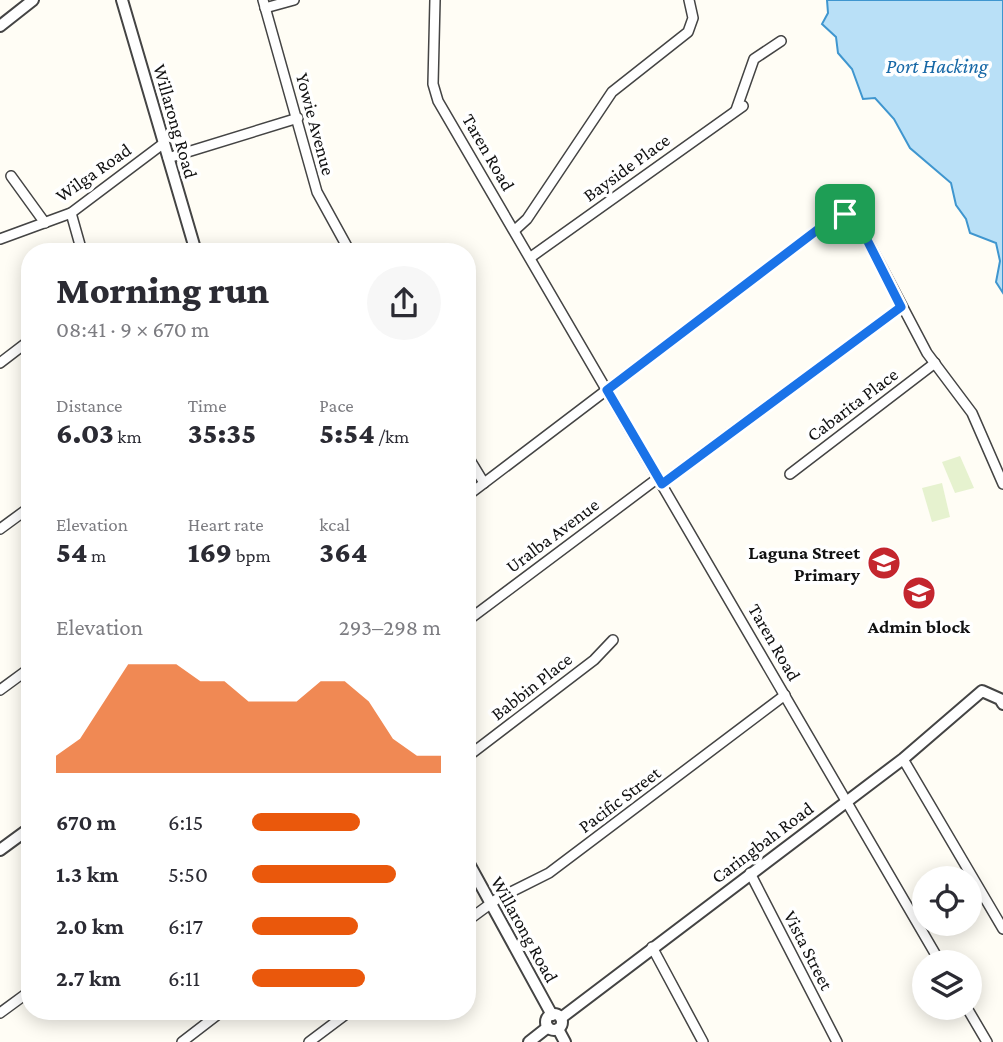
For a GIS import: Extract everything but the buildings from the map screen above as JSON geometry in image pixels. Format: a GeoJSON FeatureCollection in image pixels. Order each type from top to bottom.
{"type":"FeatureCollection","features":[{"type":"Feature","properties":{"kind":"street"},"geometry":{"type":"LineString","coordinates":[[0,26],[33,0]]}},
{"type":"Feature","properties":{"kind":"street","name":"Willarong Road"},"geometry":{"type":"LineString","coordinates":[[122,0],[193,243]]}},
{"type":"Feature","properties":{"kind":"street"},"geometry":{"type":"LineString","coordinates":[[264,4],[294,0]]}},
{"type":"Feature","properties":{"kind":"street","name":"Taren Road"},"geometry":{"type":"LineString","coordinates":[[435,0],[433,85],[439,100],[933,950]]}},
{"type":"Feature","properties":{"kind":"street"},"geometry":{"type":"LineString","coordinates":[[515,230],[524,222],[612,92],[688,32],[693,18],[688,0]]}},
{"type":"Feature","properties":{"kind":"street","name":"Yowie Avenue"},"geometry":{"type":"LineString","coordinates":[[264,4],[317,192],[345,243]]}},
{"type":"Feature","properties":{"kind":"street","name":"Bayside Place"},"geometry":{"type":"LineString","coordinates":[[531,257],[739,108],[754,60],[781,41]]}},
{"type":"Feature","properties":{"kind":"street"},"geometry":{"type":"LineString","coordinates":[[169,158],[298,118]]}},
{"type":"Feature","properties":{"kind":"street","name":"Wilga Road"},"geometry":{"type":"LineString","coordinates":[[0,239],[71,213],[164,143]]}},
{"type":"Feature","properties":{"kind":"street"},"geometry":{"type":"LineString","coordinates":[[11,176],[45,223]]}},
{"type":"Feature","properties":{"kind":"street"},"geometry":{"type":"LineString","coordinates":[[71,213],[79,243]]}},
{"type":"Feature","properties":{"kind":"street"},"geometry":{"type":"LineString","coordinates":[[476,489],[829,221],[837,216],[852,215],[901,307],[935,363],[968,407],[1003,484]]}},
{"type":"Feature","properties":{"kind":"street","name":"Uralba Avenue"},"geometry":{"type":"LineString","coordinates":[[476,614],[901,307]]}},
{"type":"Feature","properties":{"kind":"street"},"geometry":{"type":"LineString","coordinates":[[0,363],[21,347]]}},
{"type":"Feature","properties":{"kind":"street","name":"Cabarita Place"},"geometry":{"type":"LineString","coordinates":[[790,474],[935,363]]}},
{"type":"Feature","properties":{"kind":"street"},"geometry":{"type":"LineString","coordinates":[[476,470],[484,483]]}},
{"type":"Feature","properties":{"kind":"street"},"geometry":{"type":"LineString","coordinates":[[0,529],[21,514]]}},
{"type":"Feature","properties":{"kind":"street","name":"Babbin Place"},"geometry":{"type":"LineString","coordinates":[[476,750],[594,660],[613,640]]}},
{"type":"Feature","properties":{"kind":"street"},"geometry":{"type":"LineString","coordinates":[[0,690],[21,675]]}},
{"type":"Feature","properties":{"kind":"street","name":"Caringbah Road"},"geometry":{"type":"LineString","coordinates":[[528,1042],[904,758],[982,691],[1000,699],[1003,705]]}},
{"type":"Feature","properties":{"kind":"street","name":"Pacific Street"},"geometry":{"type":"LineString","coordinates":[[476,914],[490,904],[549,873],[786,695]]}},
{"type":"Feature","properties":{"kind":"street"},"geometry":{"type":"LineString","coordinates":[[904,758],[1003,929]]}},
{"type":"Feature","properties":{"kind":"street"},"geometry":{"type":"LineString","coordinates":[[0,850],[21,835]]}},
{"type":"Feature","properties":{"kind":"street","name":"Vista Street"},"geometry":{"type":"LineString","coordinates":[[750,873],[836,1042]]}},
{"type":"Feature","properties":{"kind":"street","name":"Willarong Road"},"geometry":{"type":"LineString","coordinates":[[476,877],[565,1042]]}},
{"type":"Feature","properties":{"kind":"street"},"geometry":{"type":"LineString","coordinates":[[652,947],[703,1042]]}},
{"type":"Feature","properties":{"kind":"street"},"geometry":{"type":"LineString","coordinates":[[0,1013],[21,998]]}},
{"type":"Feature","properties":{"kind":"street"},"geometry":{"type":"LineString","coordinates":[[182,1042],[211,1020]]}},
{"type":"Feature","properties":{"kind":"street"},"geometry":{"type":"LineString","coordinates":[[309,1042],[338,1020]]}},
{"type":"Feature","properties":{"kind":"street"},"geometry":{"type":"LineString","coordinates":[[974,1020],[987,1042]]}},
{"type":"Feature","properties":{"kind":"green space"},"geometry":{"type":"Polygon","coordinates":[[[960,456],[974,488],[955,493],[942,462],[960,456]]]}},
{"type":"Feature","properties":{"kind":"green space"},"geometry":{"type":"Polygon","coordinates":[[[942,483],[950,517],[932,522],[922,488],[942,483]]]}},
{"type":"Feature","properties":{"kind":"water","name":"Port Hacking"},"geometry":{"type":"Polygon","coordinates":[[[827,0],[1003,0],[1003,293],[996,282],[1000,261],[996,243],[970,233],[966,219],[956,205],[951,183],[910,148],[894,119],[875,98],[863,99],[852,69],[838,53],[836,37],[822,24],[828,13],[827,0]]]}},
{"type":"Feature","properties":{"kind":"place","name":"Laguna Street Primary"},"geometry":{"type":"Point","coordinates":[884,563]}},
{"type":"Feature","properties":{"kind":"place","name":"Admin block"},"geometry":{"type":"Point","coordinates":[919,593]}},
{"type":"Feature","properties":{"kind":"route"},"geometry":{"type":"LineString","coordinates":[[845,214],[852,215],[857,220],[901,307],[662,484],[607,390],[829,221],[845,214]]}}]}
